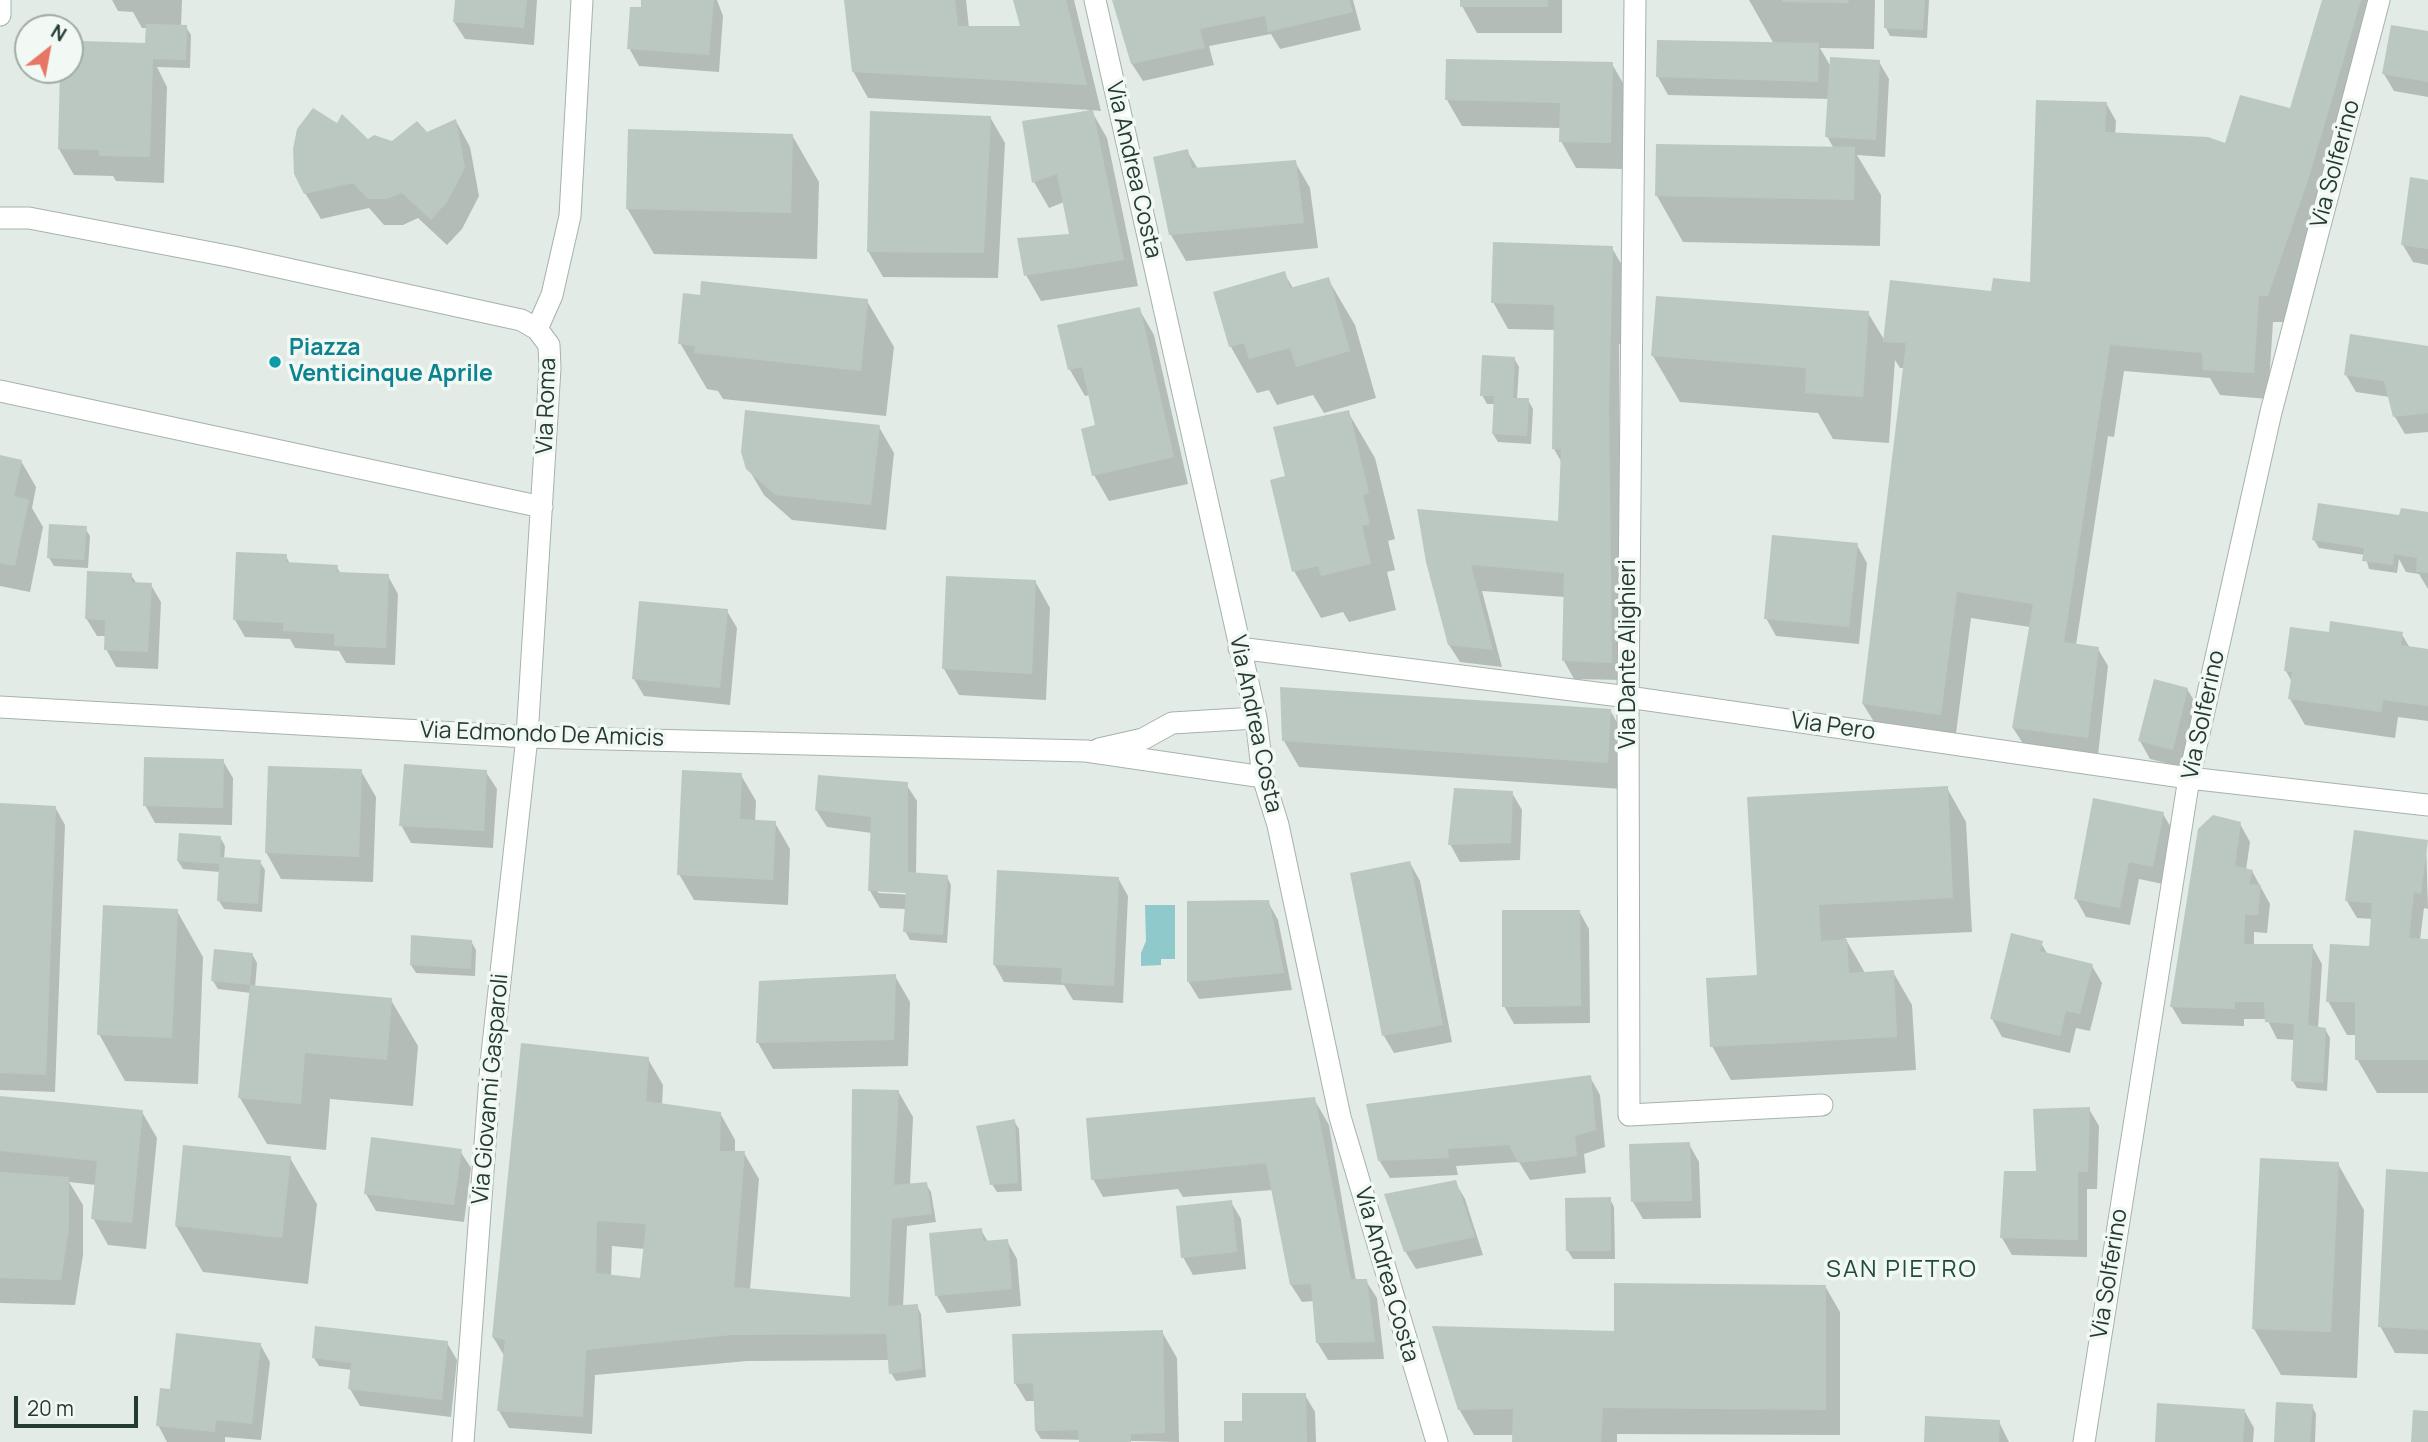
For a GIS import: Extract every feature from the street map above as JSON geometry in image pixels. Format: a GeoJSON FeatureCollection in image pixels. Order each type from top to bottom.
{"type":"FeatureCollection","features":[{"type":"Feature","properties":{"kind":"street"},"geometry":{"type":"LineString","coordinates":[[0,0],[0,15]]}},
{"type":"Feature","properties":{"kind":"street","name":"Via Roma"},"geometry":{"type":"LineString","coordinates":[[527,737],[551,356],[549,345],[537,329],[552,295],[570,216],[582,0]]}},
{"type":"Feature","properties":{"kind":"street","name":"Via Andrea Costa"},"geometry":{"type":"LineString","coordinates":[[1095,0],[1256,718],[1264,777],[1278,825],[1340,1117],[1437,1442]]}},
{"type":"Feature","properties":{"kind":"street","name":"Via Dante Alighieri"},"geometry":{"type":"LineString","coordinates":[[1635,0],[1628,697],[1629,1115],[1822,1105]]}},
{"type":"Feature","properties":{"kind":"street","name":"Via Solferino"},"geometry":{"type":"LineString","coordinates":[[2084,1442],[2189,778],[2272,412],[2379,0]]}},
{"type":"Feature","properties":{"kind":"street"},"geometry":{"type":"LineString","coordinates":[[0,218],[29,218],[233,257],[522,320],[537,329]]}},
{"type":"Feature","properties":{"kind":"street"},"geometry":{"type":"LineString","coordinates":[[0,391],[542,507]]}},
{"type":"Feature","properties":{"kind":"street","name":"Via Pero"},"geometry":{"type":"LineString","coordinates":[[1239,648],[1628,697],[2189,778],[2428,805]]}},
{"type":"Feature","properties":{"kind":"street","name":"Via Edmondo De Amicis"},"geometry":{"type":"LineString","coordinates":[[0,707],[527,737],[1086,751],[1264,777]]}},
{"type":"Feature","properties":{"kind":"street","name":"Via Edmondo De Amicis"},"geometry":{"type":"LineString","coordinates":[[1086,751],[1143,739],[1172,723],[1256,718]]}},
{"type":"Feature","properties":{"kind":"street","name":"Via Giovanni Gasparoli"},"geometry":{"type":"LineString","coordinates":[[463,1442],[491,1063],[527,737]]}},
{"type":"Feature","properties":{"kind":"water"},"geometry":{"type":"Polygon","coordinates":[[[1145,905],[1175,905],[1175,959],[1161,959],[1161,965],[1141,966],[1141,953],[1146,941],[1145,905]]]}},
{"type":"Feature","properties":{"kind":"building"},"geometry":{"type":"Polygon","coordinates":[[[455,0],[527,0],[524,28],[453,22],[455,0]]]}},
{"type":"Feature","properties":{"kind":"building"},"geometry":{"type":"Polygon","coordinates":[[[641,0],[714,0],[709,55],[627,49],[630,7],[641,7],[641,0]]]}},
{"type":"Feature","properties":{"kind":"building"},"geometry":{"type":"Polygon","coordinates":[[[844,0],[955,0],[958,26],[1020,26],[1013,0],[1066,0],[1087,85],[852,72],[844,0]]]}},
{"type":"Feature","properties":{"kind":"building"},"geometry":{"type":"Polygon","coordinates":[[[1112,0],[1349,0],[1353,12],[1268,32],[1265,16],[1200,29],[1205,48],[1131,64],[1112,0]]]}},
{"type":"Feature","properties":{"kind":"building"},"geometry":{"type":"Polygon","coordinates":[[[1460,0],[1548,0],[1548,7],[1460,7],[1460,0]]]}},
{"type":"Feature","properties":{"kind":"building"},"geometry":{"type":"Polygon","coordinates":[[[1782,0],[1849,0],[1848,3],[1782,0]]]}},
{"type":"Feature","properties":{"kind":"building"},"geometry":{"type":"Polygon","coordinates":[[[1884,0],[1925,0],[1923,30],[1884,28],[1884,0]]]}},
{"type":"Feature","properties":{"kind":"building"},"geometry":{"type":"Polygon","coordinates":[[[2322,0],[2361,0],[2310,174],[2268,296],[2259,296],[2254,373],[2203,370],[2202,353],[2110,345],[2064,642],[2099,647],[2088,738],[2012,728],[2033,604],[1957,592],[1941,715],[1862,704],[1906,343],[1883,342],[1890,280],[1991,291],[1993,278],[2030,282],[2036,100],[2107,102],[2105,132],[2208,137],[2225,143],[2240,95],[2290,108],[2322,0]]]}},
{"type":"Feature","properties":{"kind":"building"},"geometry":{"type":"Polygon","coordinates":[[[146,24],[187,25],[186,60],[153,59],[150,157],[99,156],[99,150],[58,149],[60,84],[84,84],[84,41],[145,43],[146,24]]]}},
{"type":"Feature","properties":{"kind":"building"},"geometry":{"type":"Polygon","coordinates":[[[2391,25],[2428,31],[2428,82],[2382,74],[2391,25]]]}},
{"type":"Feature","properties":{"kind":"building"},"geometry":{"type":"Polygon","coordinates":[[[1657,40],[1819,43],[1818,82],[1656,77],[1657,40]]]}},
{"type":"Feature","properties":{"kind":"building"},"geometry":{"type":"Polygon","coordinates":[[[1830,57],[1880,60],[1876,140],[1825,137],[1830,57]]]}},
{"type":"Feature","properties":{"kind":"building"},"geometry":{"type":"Polygon","coordinates":[[[1446,59],[1613,62],[1611,143],[1559,142],[1560,103],[1445,100],[1446,59]]]}},
{"type":"Feature","properties":{"kind":"building"},"geometry":{"type":"Polygon","coordinates":[[[313,108],[337,123],[342,114],[368,139],[374,135],[392,141],[417,121],[427,132],[456,119],[465,168],[447,202],[431,220],[402,193],[387,199],[368,199],[353,183],[304,194],[294,174],[293,149],[297,129],[313,108]]]}},
{"type":"Feature","properties":{"kind":"building"},"geometry":{"type":"Polygon","coordinates":[[[1093,110],[1124,260],[1024,276],[1017,238],[1069,234],[1057,174],[1032,183],[1022,121],[1093,110]]]}},
{"type":"Feature","properties":{"kind":"building"},"geometry":{"type":"Polygon","coordinates":[[[870,111],[991,116],[984,253],[867,252],[870,111]]]}},
{"type":"Feature","properties":{"kind":"building"},"geometry":{"type":"Polygon","coordinates":[[[628,129],[793,134],[791,213],[626,209],[628,129]]]}},
{"type":"Feature","properties":{"kind":"building"},"geometry":{"type":"Polygon","coordinates":[[[1656,144],[1855,147],[1854,200],[1655,196],[1656,144]]]}},
{"type":"Feature","properties":{"kind":"building"},"geometry":{"type":"Polygon","coordinates":[[[1188,149],[1192,168],[1296,160],[1304,223],[1169,235],[1153,157],[1188,149]]]}},
{"type":"Feature","properties":{"kind":"building"},"geometry":{"type":"Polygon","coordinates":[[[2410,177],[2428,180],[2428,249],[2401,245],[2410,177]]]}},
{"type":"Feature","properties":{"kind":"building"},"geometry":{"type":"Polygon","coordinates":[[[1493,242],[1613,246],[1609,408],[1612,663],[1562,661],[1564,573],[1471,565],[1493,650],[1448,645],[1426,562],[1417,509],[1558,521],[1561,450],[1552,449],[1554,305],[1491,303],[1493,242]]]}},
{"type":"Feature","properties":{"kind":"building"},"geometry":{"type":"Polygon","coordinates":[[[1285,271],[1290,288],[1329,277],[1350,351],[1296,367],[1290,348],[1249,359],[1244,343],[1229,347],[1213,292],[1285,271]]]}},
{"type":"Feature","properties":{"kind":"building"},"geometry":{"type":"Polygon","coordinates":[[[701,281],[868,299],[861,371],[694,353],[695,346],[678,344],[683,293],[700,295],[701,281]]]}},
{"type":"Feature","properties":{"kind":"building"},"geometry":{"type":"Polygon","coordinates":[[[1656,296],[1869,311],[1863,397],[1805,393],[1806,368],[1651,356],[1656,296]]]}},
{"type":"Feature","properties":{"kind":"building"},"geometry":{"type":"Polygon","coordinates":[[[1140,307],[1174,457],[1092,476],[1081,429],[1095,425],[1082,367],[1068,370],[1057,325],[1140,307]]]}},
{"type":"Feature","properties":{"kind":"building"},"geometry":{"type":"Polygon","coordinates":[[[2350,334],[2428,346],[2428,413],[2393,417],[2384,381],[2344,375],[2350,334]]]}},
{"type":"Feature","properties":{"kind":"building"},"geometry":{"type":"Polygon","coordinates":[[[1482,355],[1515,357],[1513,398],[1529,398],[1527,436],[1492,434],[1494,396],[1480,396],[1482,355]]]}},
{"type":"Feature","properties":{"kind":"building"},"geometry":{"type":"Polygon","coordinates":[[[745,410],[880,425],[871,505],[775,495],[746,469],[741,452],[745,410]]]}},
{"type":"Feature","properties":{"kind":"building"},"geometry":{"type":"Polygon","coordinates":[[[1349,410],[1369,493],[1363,495],[1370,524],[1362,526],[1371,564],[1321,576],[1318,566],[1292,572],[1270,480],[1285,476],[1273,427],[1349,410]]]}},
{"type":"Feature","properties":{"kind":"building"},"geometry":{"type":"Polygon","coordinates":[[[0,455],[22,460],[14,496],[29,500],[15,566],[0,563],[0,455]]]}},
{"type":"Feature","properties":{"kind":"building"},"geometry":{"type":"Polygon","coordinates":[[[2318,503],[2399,515],[2401,508],[2428,512],[2428,573],[2416,572],[2417,558],[2394,554],[2393,565],[2362,561],[2364,548],[2312,540],[2318,503]]]}},
{"type":"Feature","properties":{"kind":"building"},"geometry":{"type":"Polygon","coordinates":[[[49,524],[87,526],[84,560],[47,558],[49,524]]]}},
{"type":"Feature","properties":{"kind":"building"},"geometry":{"type":"Polygon","coordinates":[[[1772,535],[1858,543],[1849,627],[1764,619],[1772,535]]]}},
{"type":"Feature","properties":{"kind":"building"},"geometry":{"type":"Polygon","coordinates":[[[236,552],[287,554],[286,562],[338,565],[337,572],[389,574],[386,648],[334,646],[334,634],[283,631],[283,623],[233,620],[236,552]]]}},
{"type":"Feature","properties":{"kind":"building"},"geometry":{"type":"Polygon","coordinates":[[[87,571],[132,573],[132,582],[152,583],[148,652],[104,650],[105,620],[85,619],[87,571]]]}},
{"type":"Feature","properties":{"kind":"building"},"geometry":{"type":"Polygon","coordinates":[[[946,576],[1036,580],[1032,674],[942,669],[946,576]]]}},
{"type":"Feature","properties":{"kind":"building"},"geometry":{"type":"Polygon","coordinates":[[[639,601],[728,609],[720,688],[632,679],[639,601]]]}},
{"type":"Feature","properties":{"kind":"building"},"geometry":{"type":"Polygon","coordinates":[[[2330,621],[2403,632],[2401,645],[2428,649],[2428,706],[2383,700],[2381,712],[2288,699],[2292,672],[2284,671],[2290,627],[2329,632],[2330,621]]]}},
{"type":"Feature","properties":{"kind":"building"},"geometry":{"type":"Polygon","coordinates":[[[2154,679],[2188,688],[2173,750],[2138,741],[2154,679]]]}},
{"type":"Feature","properties":{"kind":"building"},"geometry":{"type":"Polygon","coordinates":[[[1280,687],[1611,709],[1608,763],[1282,741],[1280,687]]]}},
{"type":"Feature","properties":{"kind":"building"},"geometry":{"type":"Polygon","coordinates":[[[144,757],[224,759],[223,808],[143,806],[144,757]]]}},
{"type":"Feature","properties":{"kind":"building"},"geometry":{"type":"Polygon","coordinates":[[[404,764],[487,770],[484,831],[399,826],[404,764]]]}},
{"type":"Feature","properties":{"kind":"building"},"geometry":{"type":"Polygon","coordinates":[[[268,766],[362,769],[359,857],[265,853],[268,766]]]}},
{"type":"Feature","properties":{"kind":"building"},"geometry":{"type":"Polygon","coordinates":[[[682,770],[742,773],[740,819],[776,821],[773,880],[677,875],[682,770]]]}},
{"type":"Feature","properties":{"kind":"building"},"geometry":{"type":"Polygon","coordinates":[[[818,775],[908,782],[908,872],[948,875],[943,935],[903,932],[906,893],[868,891],[871,817],[815,810],[818,775]]]}},
{"type":"Feature","properties":{"kind":"building"},"geometry":{"type":"Polygon","coordinates":[[[1948,786],[1953,898],[1819,905],[1821,941],[1847,939],[1849,973],[1894,970],[1897,1037],[1710,1047],[1706,978],[1757,975],[1747,797],[1948,786]]]}},
{"type":"Feature","properties":{"kind":"building"},"geometry":{"type":"Polygon","coordinates":[[[1454,788],[1513,791],[1511,843],[1448,845],[1454,788]]]}},
{"type":"Feature","properties":{"kind":"building"},"geometry":{"type":"Polygon","coordinates":[[[2093,798],[2164,812],[2153,867],[2129,862],[2120,908],[2074,899],[2093,798]]]}},
{"type":"Feature","properties":{"kind":"building"},"geometry":{"type":"Polygon","coordinates":[[[0,803],[56,806],[46,1075],[0,1073],[0,803]]]}},
{"type":"Feature","properties":{"kind":"building"},"geometry":{"type":"Polygon","coordinates":[[[2213,815],[2241,822],[2235,866],[2253,870],[2249,884],[2261,885],[2258,915],[2245,915],[2244,944],[2313,944],[2308,1025],[2326,1028],[2323,1083],[2291,1081],[2294,1024],[2265,1022],[2264,1002],[2235,1002],[2235,1009],[2170,1007],[2198,829],[2213,815]]]}},
{"type":"Feature","properties":{"kind":"building"},"geometry":{"type":"Polygon","coordinates":[[[2354,830],[2428,840],[2421,894],[2414,892],[2409,938],[2428,939],[2428,1060],[2355,1060],[2355,1002],[2326,1002],[2330,944],[2369,946],[2372,903],[2345,901],[2354,830]]]}},
{"type":"Feature","properties":{"kind":"building"},"geometry":{"type":"Polygon","coordinates":[[[179,833],[221,836],[220,857],[261,860],[258,904],[217,901],[219,864],[177,861],[179,833]]]}},
{"type":"Feature","properties":{"kind":"building"},"geometry":{"type":"Polygon","coordinates":[[[1410,861],[1443,1025],[1382,1036],[1350,873],[1410,861]]]}},
{"type":"Feature","properties":{"kind":"building"},"geometry":{"type":"Polygon","coordinates":[[[997,870],[1119,877],[1114,986],[1061,983],[1062,968],[993,965],[997,870]]]}},
{"type":"Feature","properties":{"kind":"building"},"geometry":{"type":"Polygon","coordinates":[[[1269,900],[1284,973],[1187,982],[1187,901],[1269,900]]]}},
{"type":"Feature","properties":{"kind":"building"},"geometry":{"type":"Polygon","coordinates":[[[103,905],[178,909],[172,1038],[97,1035],[103,905]]]}},
{"type":"Feature","properties":{"kind":"building"},"geometry":{"type":"Polygon","coordinates":[[[1502,910],[1580,910],[1581,1006],[1502,1007],[1502,910]]]}},
{"type":"Feature","properties":{"kind":"building"},"geometry":{"type":"Polygon","coordinates":[[[2011,933],[2043,941],[2040,951],[2093,964],[2080,1014],[2066,1011],[2060,1036],[1990,1019],[2011,933]]]}},
{"type":"Feature","properties":{"kind":"building"},"geometry":{"type":"Polygon","coordinates":[[[411,935],[472,940],[471,969],[410,965],[411,935]]]}},
{"type":"Feature","properties":{"kind":"building"},"geometry":{"type":"Polygon","coordinates":[[[214,949],[253,953],[250,985],[211,981],[214,949]]]}},
{"type":"Feature","properties":{"kind":"building"},"geometry":{"type":"Polygon","coordinates":[[[896,974],[894,1040],[756,1043],[759,981],[896,974]]]}},
{"type":"Feature","properties":{"kind":"building"},"geometry":{"type":"Polygon","coordinates":[[[250,985],[392,998],[387,1060],[305,1053],[301,1104],[238,1098],[250,985]]]}},
{"type":"Feature","properties":{"kind":"building"},"geometry":{"type":"Polygon","coordinates":[[[521,1043],[649,1057],[646,1101],[721,1112],[720,1151],[745,1151],[734,1287],[850,1297],[852,1089],[899,1090],[894,1185],[927,1182],[932,1214],[892,1219],[888,1306],[918,1304],[922,1369],[889,1374],[886,1334],[731,1335],[586,1350],[583,1417],[497,1411],[505,1340],[492,1337],[521,1043]],[[597,1221],[596,1273],[640,1278],[646,1224],[597,1221]]]}},
{"type":"Feature","properties":{"kind":"building"},"geometry":{"type":"Polygon","coordinates":[[[1591,1075],[1596,1130],[1575,1136],[1577,1156],[1518,1163],[1509,1145],[1448,1149],[1449,1158],[1378,1161],[1366,1104],[1591,1075]]]}},
{"type":"Feature","properties":{"kind":"building"},"geometry":{"type":"Polygon","coordinates":[[[0,1096],[143,1110],[132,1223],[91,1219],[97,1161],[0,1151],[0,1096]]]}},
{"type":"Feature","properties":{"kind":"building"},"geometry":{"type":"Polygon","coordinates":[[[1315,1097],[1351,1279],[1367,1279],[1375,1342],[1316,1343],[1311,1284],[1290,1285],[1266,1163],[1091,1180],[1086,1118],[1315,1097]]]}},
{"type":"Feature","properties":{"kind":"building"},"geometry":{"type":"Polygon","coordinates":[[[2090,1107],[2088,1172],[2078,1172],[2078,1240],[2000,1238],[2004,1171],[2036,1171],[2033,1109],[2090,1107]]]}},
{"type":"Feature","properties":{"kind":"building"},"geometry":{"type":"Polygon","coordinates":[[[1015,1119],[1018,1183],[990,1185],[976,1126],[1015,1119]]]}},
{"type":"Feature","properties":{"kind":"building"},"geometry":{"type":"Polygon","coordinates":[[[371,1137],[462,1149],[454,1205],[364,1194],[371,1137]]]}},
{"type":"Feature","properties":{"kind":"building"},"geometry":{"type":"Polygon","coordinates":[[[1690,1142],[1692,1201],[1631,1202],[1629,1144],[1690,1142]]]}},
{"type":"Feature","properties":{"kind":"building"},"geometry":{"type":"Polygon","coordinates":[[[183,1145],[291,1156],[282,1238],[175,1226],[183,1145]]]}},
{"type":"Feature","properties":{"kind":"building"},"geometry":{"type":"Polygon","coordinates":[[[2260,1158],[2339,1162],[2331,1332],[2252,1329],[2260,1158]]]}},
{"type":"Feature","properties":{"kind":"building"},"geometry":{"type":"Polygon","coordinates":[[[2386,1169],[2428,1172],[2428,1330],[2378,1327],[2386,1169]]]}},
{"type":"Feature","properties":{"kind":"building"},"geometry":{"type":"Polygon","coordinates":[[[0,1172],[69,1177],[69,1228],[61,1280],[0,1278],[0,1172]]]}},
{"type":"Feature","properties":{"kind":"building"},"geometry":{"type":"Polygon","coordinates":[[[1456,1180],[1475,1237],[1404,1252],[1384,1194],[1456,1180]]]}},
{"type":"Feature","properties":{"kind":"building"},"geometry":{"type":"Polygon","coordinates":[[[1611,1197],[1611,1251],[1566,1251],[1565,1198],[1611,1197]]]}},
{"type":"Feature","properties":{"kind":"building"},"geometry":{"type":"Polygon","coordinates":[[[1232,1200],[1237,1252],[1181,1258],[1176,1206],[1232,1200]]]}},
{"type":"Feature","properties":{"kind":"building"},"geometry":{"type":"Polygon","coordinates":[[[982,1228],[983,1241],[1008,1239],[1012,1289],[935,1296],[929,1233],[982,1228]]]}},
{"type":"Feature","properties":{"kind":"building"},"geometry":{"type":"Polygon","coordinates":[[[1614,1283],[1826,1285],[1826,1410],[1603,1408],[1601,1442],[1512,1442],[1513,1409],[1458,1410],[1432,1326],[1614,1331],[1614,1283]]]}},
{"type":"Feature","properties":{"kind":"building"},"geometry":{"type":"Polygon","coordinates":[[[315,1326],[448,1341],[442,1400],[348,1389],[351,1363],[312,1358],[315,1326]]]}},
{"type":"Feature","properties":{"kind":"building"},"geometry":{"type":"Polygon","coordinates":[[[1163,1330],[1165,1433],[1131,1434],[1131,1442],[1079,1442],[1078,1430],[1035,1431],[1033,1383],[1014,1384],[1012,1334],[1163,1330]]]}},
{"type":"Feature","properties":{"kind":"building"},"geometry":{"type":"Polygon","coordinates":[[[176,1333],[261,1343],[252,1424],[216,1420],[215,1432],[156,1426],[160,1388],[170,1389],[176,1333]]]}},
{"type":"Feature","properties":{"kind":"building"},"geometry":{"type":"Polygon","coordinates":[[[1242,1393],[1306,1393],[1307,1442],[1224,1442],[1224,1421],[1242,1421],[1242,1393]]]}},
{"type":"Feature","properties":{"kind":"building"},"geometry":{"type":"Polygon","coordinates":[[[2276,1402],[2313,1404],[2310,1442],[2274,1442],[2276,1402]]]}},
{"type":"Feature","properties":{"kind":"building"},"geometry":{"type":"Polygon","coordinates":[[[2157,1403],[2245,1409],[2243,1442],[2155,1442],[2157,1403]]]}},
{"type":"Feature","properties":{"kind":"building"},"geometry":{"type":"Polygon","coordinates":[[[2413,1410],[2428,1411],[2428,1442],[2411,1442],[2413,1410]]]}},
{"type":"Feature","properties":{"kind":"building"},"geometry":{"type":"Polygon","coordinates":[[[1925,1416],[2000,1420],[1999,1442],[1924,1442],[1925,1416]]]}},
{"type":"Feature","properties":{"kind":"place","name":"Piazza Venticinque Aprile"},"geometry":{"type":"Point","coordinates":[275,362]}},
{"type":"Feature","properties":{"kind":"district","name":"SAN PIETRO"},"geometry":{"type":"Point","coordinates":[1902,1270]}}]}
